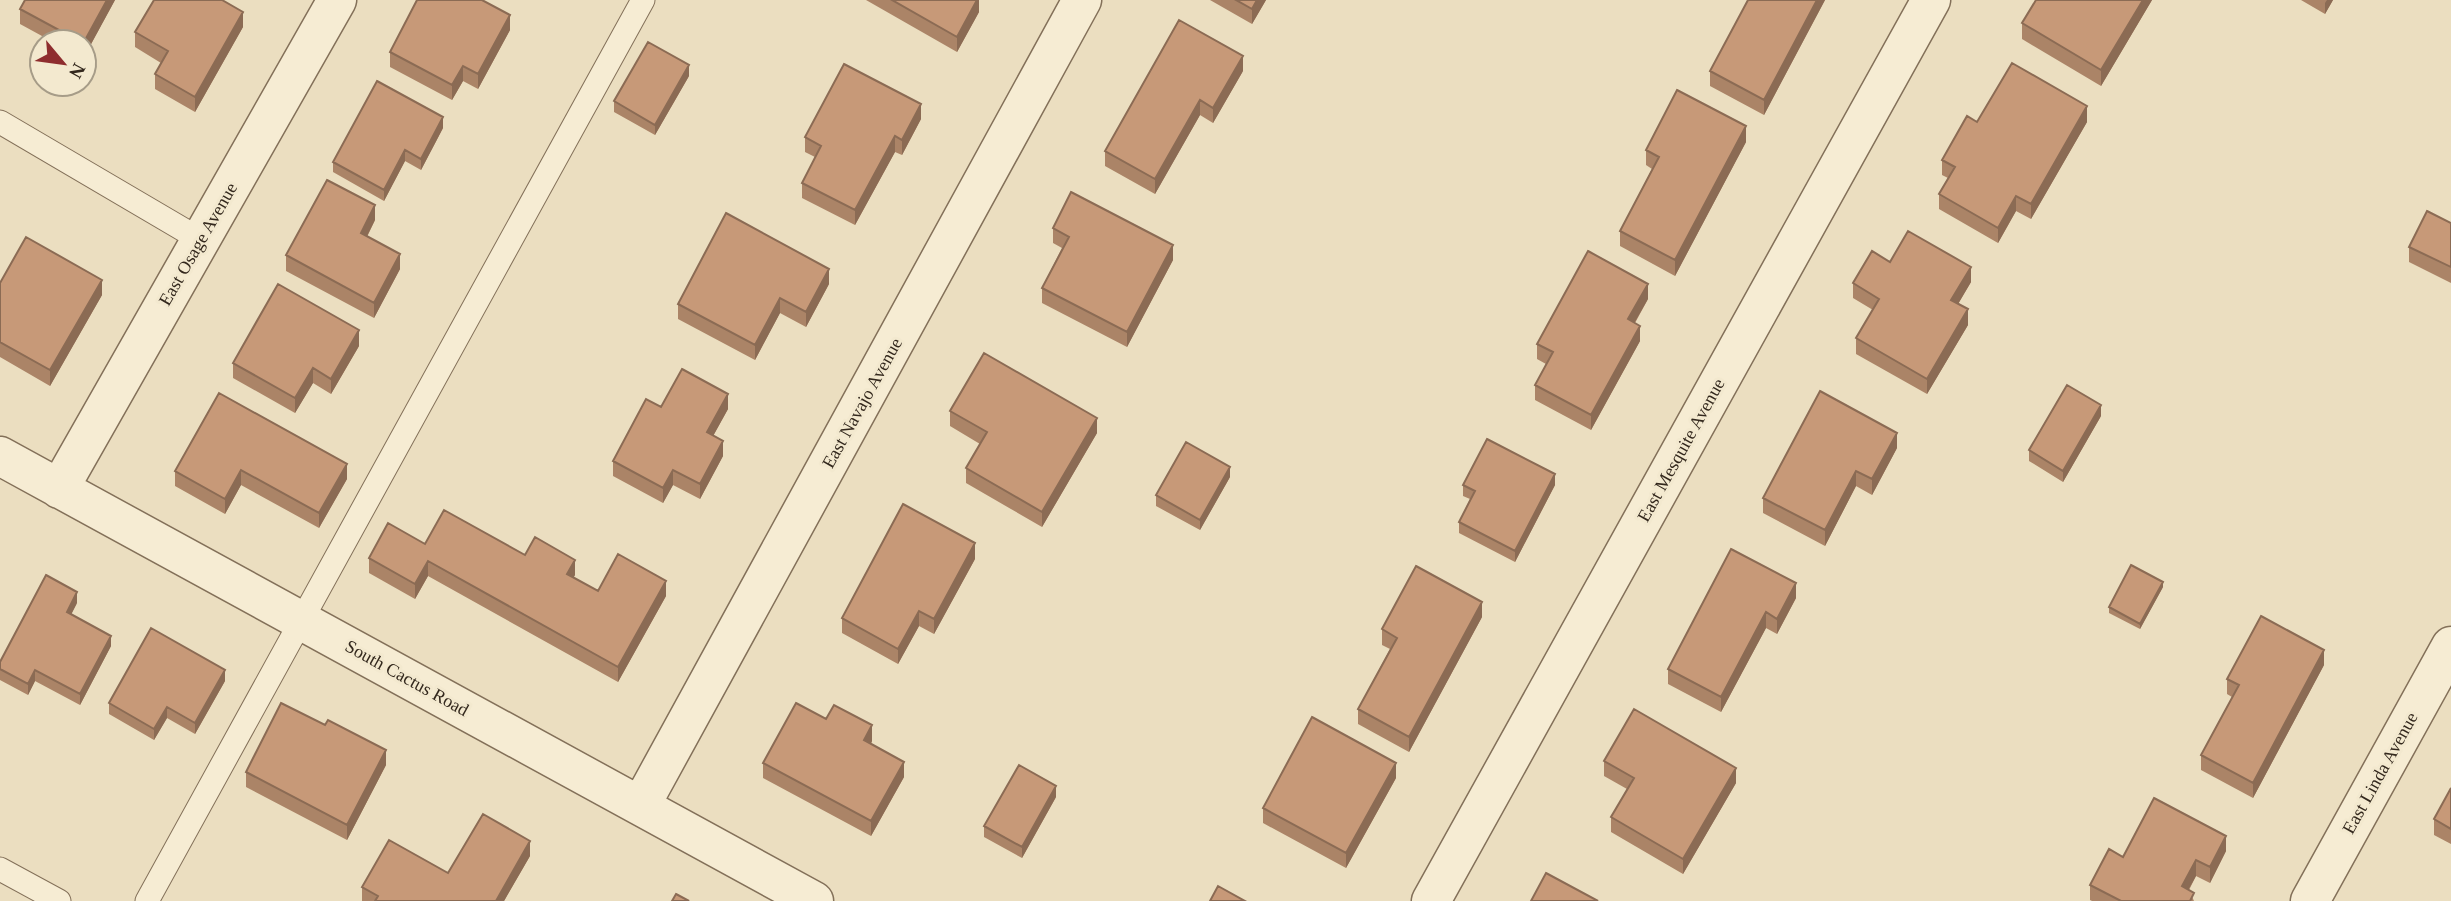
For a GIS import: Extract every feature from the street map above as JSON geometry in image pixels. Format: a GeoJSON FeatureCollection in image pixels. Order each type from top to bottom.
{"type":"FeatureCollection","features":[{"type":"Feature","properties":{"kind":"street","name":"East Osage Avenue"},"geometry":{"type":"LineString","coordinates":[[59,489],[337,0]]}},
{"type":"Feature","properties":{"kind":"street","name":"East Navajo Avenue"},"geometry":{"type":"LineString","coordinates":[[641,805],[1082,0]]}},
{"type":"Feature","properties":{"kind":"street","name":"East Mesquite Avenue"},"geometry":{"type":"LineString","coordinates":[[1431,901],[1931,0]]}},
{"type":"Feature","properties":{"kind":"street","name":"South Cactus Road"},"geometry":{"type":"LineString","coordinates":[[0,456],[814,901]]}},
{"type":"Feature","properties":{"kind":"street","name":"East Linda Avenue"},"geometry":{"type":"LineString","coordinates":[[2310,901],[2451,646]]}},
{"type":"Feature","properties":{"kind":"lane"},"geometry":{"type":"LineString","coordinates":[[147,901],[643,0]]}},
{"type":"Feature","properties":{"kind":"lane"},"geometry":{"type":"LineString","coordinates":[[0,122],[201,240]]}},
{"type":"Feature","properties":{"kind":"lane"},"geometry":{"type":"LineString","coordinates":[[0,869],[59,901]]}},
{"type":"Feature","properties":{"kind":"building"},"geometry":{"type":"Polygon","coordinates":[[[25,0],[107,0],[92,28],[55,28],[20,9],[25,0]]]}},
{"type":"Feature","properties":{"kind":"building"},"geometry":{"type":"Polygon","coordinates":[[[154,0],[222,0],[243,12],[195,97],[155,74],[168,51],[135,32],[154,0]]]}},
{"type":"Feature","properties":{"kind":"building"},"geometry":{"type":"Polygon","coordinates":[[[417,0],[482,0],[510,15],[478,74],[463,66],[452,85],[390,52],[417,0]]]}},
{"type":"Feature","properties":{"kind":"building"},"geometry":{"type":"Polygon","coordinates":[[[892,0],[977,0],[957,37],[892,0]]]}},
{"type":"Feature","properties":{"kind":"building"},"geometry":{"type":"Polygon","coordinates":[[[1236,0],[1257,0],[1252,9],[1236,0]]]}},
{"type":"Feature","properties":{"kind":"building"},"geometry":{"type":"Polygon","coordinates":[[[1748,0],[1817,0],[1764,100],[1710,71],[1748,0]]]}},
{"type":"Feature","properties":{"kind":"building"},"geometry":{"type":"Polygon","coordinates":[[[2036,0],[2143,0],[2101,70],[2022,23],[2036,0]]]}},
{"type":"Feature","properties":{"kind":"building"},"geometry":{"type":"Polygon","coordinates":[[[1179,20],[1243,56],[1213,108],[1200,100],[1155,179],[1105,151],[1179,20]]]}},
{"type":"Feature","properties":{"kind":"building"},"geometry":{"type":"Polygon","coordinates":[[[648,42],[689,65],[655,125],[614,101],[648,42]]]}},
{"type":"Feature","properties":{"kind":"building"},"geometry":{"type":"Polygon","coordinates":[[[2012,63],[2087,106],[2031,204],[2016,196],[1998,228],[1939,194],[1955,167],[1942,160],[1967,116],[1977,122],[2012,63]]]}},
{"type":"Feature","properties":{"kind":"building"},"geometry":{"type":"Polygon","coordinates":[[[844,64],[921,104],[902,140],[895,136],[855,210],[802,183],[821,146],[805,137],[844,64]]]}},
{"type":"Feature","properties":{"kind":"building"},"geometry":{"type":"Polygon","coordinates":[[[377,81],[443,117],[421,159],[405,150],[384,190],[333,162],[377,81]]]}},
{"type":"Feature","properties":{"kind":"building"},"geometry":{"type":"Polygon","coordinates":[[[1677,90],[1746,126],[1675,260],[1620,231],[1659,157],[1646,150],[1677,90]]]}},
{"type":"Feature","properties":{"kind":"building"},"geometry":{"type":"Polygon","coordinates":[[[327,180],[375,205],[361,233],[400,254],[374,303],[286,255],[327,180]]]}},
{"type":"Feature","properties":{"kind":"building"},"geometry":{"type":"Polygon","coordinates":[[[1071,192],[1173,245],[1127,332],[1042,288],[1069,237],[1053,228],[1071,192]]]}},
{"type":"Feature","properties":{"kind":"building"},"geometry":{"type":"Polygon","coordinates":[[[2427,211],[2451,223],[2451,267],[2409,247],[2427,211]]]}},
{"type":"Feature","properties":{"kind":"building"},"geometry":{"type":"Polygon","coordinates":[[[726,213],[829,269],[806,312],[780,298],[755,345],[678,304],[726,213]]]}},
{"type":"Feature","properties":{"kind":"building"},"geometry":{"type":"Polygon","coordinates":[[[1908,231],[1971,267],[1951,300],[1968,309],[1927,379],[1856,338],[1879,299],[1853,283],[1872,251],[1890,262],[1908,231]]]}},
{"type":"Feature","properties":{"kind":"building"},"geometry":{"type":"Polygon","coordinates":[[[26,237],[102,280],[50,370],[0,342],[0,283],[26,237]]]}},
{"type":"Feature","properties":{"kind":"building"},"geometry":{"type":"Polygon","coordinates":[[[1588,251],[1648,284],[1628,319],[1640,326],[1591,415],[1535,385],[1553,352],[1537,344],[1588,251]]]}},
{"type":"Feature","properties":{"kind":"building"},"geometry":{"type":"Polygon","coordinates":[[[278,284],[359,330],[331,379],[313,368],[295,398],[233,363],[278,284]]]}},
{"type":"Feature","properties":{"kind":"building"},"geometry":{"type":"Polygon","coordinates":[[[984,353],[1097,418],[1042,512],[966,468],[987,432],[950,411],[984,353]]]}},
{"type":"Feature","properties":{"kind":"building"},"geometry":{"type":"Polygon","coordinates":[[[682,369],[728,394],[707,432],[723,441],[700,484],[673,470],[663,488],[613,461],[646,399],[661,407],[682,369]]]}},
{"type":"Feature","properties":{"kind":"building"},"geometry":{"type":"Polygon","coordinates":[[[2067,385],[2101,405],[2063,471],[2029,450],[2067,385]]]}},
{"type":"Feature","properties":{"kind":"building"},"geometry":{"type":"Polygon","coordinates":[[[1820,391],[1897,433],[1872,479],[1856,471],[1825,530],[1763,498],[1820,391]]]}},
{"type":"Feature","properties":{"kind":"building"},"geometry":{"type":"Polygon","coordinates":[[[219,393],[347,464],[319,513],[241,470],[225,499],[175,471],[219,393]]]}},
{"type":"Feature","properties":{"kind":"building"},"geometry":{"type":"Polygon","coordinates":[[[1487,439],[1555,474],[1515,551],[1459,522],[1475,491],[1463,485],[1487,439]]]}},
{"type":"Feature","properties":{"kind":"building"},"geometry":{"type":"Polygon","coordinates":[[[1186,442],[1230,467],[1200,520],[1156,495],[1186,442]]]}},
{"type":"Feature","properties":{"kind":"building"},"geometry":{"type":"Polygon","coordinates":[[[903,504],[975,543],[934,619],[919,611],[898,649],[842,618],[903,504]]]}},
{"type":"Feature","properties":{"kind":"building"},"geometry":{"type":"Polygon","coordinates":[[[444,510],[525,555],[535,537],[575,560],[567,574],[598,591],[618,554],[666,581],[618,667],[428,561],[415,584],[369,558],[388,523],[425,544],[444,510]]]}},
{"type":"Feature","properties":{"kind":"building"},"geometry":{"type":"Polygon","coordinates":[[[1731,549],[1796,583],[1777,619],[1766,612],[1721,697],[1668,669],[1731,549]]]}},
{"type":"Feature","properties":{"kind":"building"},"geometry":{"type":"Polygon","coordinates":[[[2131,565],[2163,582],[2140,624],[2109,607],[2131,565]]]}},
{"type":"Feature","properties":{"kind":"building"},"geometry":{"type":"Polygon","coordinates":[[[1416,566],[1482,602],[1409,737],[1358,709],[1397,638],[1382,629],[1416,566]]]}},
{"type":"Feature","properties":{"kind":"building"},"geometry":{"type":"Polygon","coordinates":[[[46,575],[77,592],[67,612],[111,636],[80,694],[35,670],[28,684],[0,669],[0,662],[46,575]]]}},
{"type":"Feature","properties":{"kind":"building"},"geometry":{"type":"Polygon","coordinates":[[[2261,616],[2324,650],[2253,783],[2201,755],[2239,685],[2227,679],[2261,616]]]}},
{"type":"Feature","properties":{"kind":"building"},"geometry":{"type":"Polygon","coordinates":[[[151,628],[225,670],[195,723],[167,707],[154,729],[109,703],[151,628]]]}},
{"type":"Feature","properties":{"kind":"building"},"geometry":{"type":"Polygon","coordinates":[[[281,703],[325,725],[328,720],[386,750],[347,825],[246,772],[281,703]]]}},
{"type":"Feature","properties":{"kind":"building"},"geometry":{"type":"Polygon","coordinates":[[[796,703],[826,719],[834,705],[872,725],[864,740],[904,762],[871,821],[763,763],[796,703]]]}},
{"type":"Feature","properties":{"kind":"building"},"geometry":{"type":"Polygon","coordinates":[[[1634,709],[1736,768],[1683,859],[1611,817],[1634,778],[1604,761],[1634,709]]]}},
{"type":"Feature","properties":{"kind":"building"},"geometry":{"type":"Polygon","coordinates":[[[1312,717],[1396,763],[1346,853],[1263,808],[1312,717]]]}},
{"type":"Feature","properties":{"kind":"building"},"geometry":{"type":"Polygon","coordinates":[[[1019,765],[1056,786],[1022,847],[984,826],[1019,765]]]}},
{"type":"Feature","properties":{"kind":"building"},"geometry":{"type":"Polygon","coordinates":[[[2451,788],[2451,829],[2434,819],[2451,788]]]}},
{"type":"Feature","properties":{"kind":"building"},"geometry":{"type":"Polygon","coordinates":[[[2154,798],[2226,836],[2210,867],[2196,860],[2182,886],[2194,893],[2190,901],[2121,901],[2090,885],[2109,849],[2123,857],[2154,798]]]}},
{"type":"Feature","properties":{"kind":"building"},"geometry":{"type":"Polygon","coordinates":[[[483,814],[530,841],[496,901],[375,901],[378,896],[362,887],[389,840],[448,873],[483,814]]]}},
{"type":"Feature","properties":{"kind":"building"},"geometry":{"type":"Polygon","coordinates":[[[1546,873],[1598,901],[1531,901],[1546,873]]]}},
{"type":"Feature","properties":{"kind":"building"},"geometry":{"type":"Polygon","coordinates":[[[1218,886],[1245,901],[1210,901],[1218,886]]]}},
{"type":"Feature","properties":{"kind":"building"},"geometry":{"type":"Polygon","coordinates":[[[676,894],[689,901],[672,901],[676,894]]]}}]}
